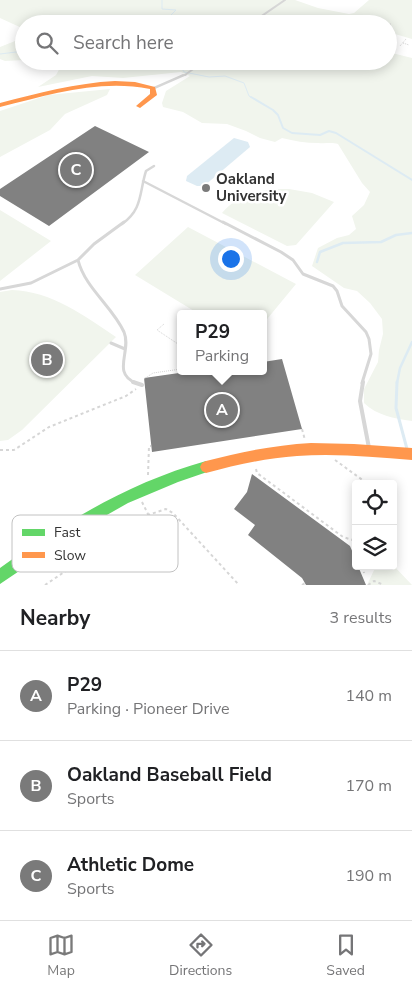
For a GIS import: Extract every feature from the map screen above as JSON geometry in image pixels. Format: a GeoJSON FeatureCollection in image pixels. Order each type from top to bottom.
{"type":"FeatureCollection","features":[{"type":"Feature","properties":{"kind":"street"},"geometry":{"type":"LineString","coordinates":[[0,104],[52,90],[82,85],[144,85],[153,88],[185,75]]}},
{"type":"Feature","properties":{"kind":"street"},"geometry":{"type":"LineString","coordinates":[[140,106],[154,95],[153,88]]}},
{"type":"Feature","properties":{"kind":"street"},"geometry":{"type":"LineString","coordinates":[[89,515],[131,493],[175,475],[226,460],[274,451],[322,448],[369,449],[412,454]]}},
{"type":"Feature","properties":{"kind":"street"},"geometry":{"type":"LineString","coordinates":[[0,577],[12,567]]}},
{"type":"Feature","properties":{"kind":"lane"},"geometry":{"type":"LineString","coordinates":[[263,15],[285,0]]}},
{"type":"Feature","properties":{"kind":"lane"},"geometry":{"type":"LineString","coordinates":[[185,75],[193,70]]}},
{"type":"Feature","properties":{"kind":"lane"},"geometry":{"type":"LineString","coordinates":[[0,289],[31,283],[78,260],[94,244],[133,216],[139,205],[146,171],[154,166]]}},
{"type":"Feature","properties":{"kind":"lane"},"geometry":{"type":"LineString","coordinates":[[143,181],[281,252],[293,260],[303,274],[336,288],[342,306],[366,332],[369,339],[371,354],[361,386],[360,400],[369,449]]}},
{"type":"Feature","properties":{"kind":"lane"},"geometry":{"type":"LineString","coordinates":[[78,260],[80,269],[107,305],[125,335],[125,350],[122,364],[124,375],[129,381],[142,385]]}},
{"type":"Feature","properties":{"kind":"lane"},"geometry":{"type":"LineString","coordinates":[[111,342],[125,350]]}},
{"type":"Feature","properties":{"kind":"path"},"geometry":{"type":"LineString","coordinates":[[400,46],[406,38]]}},
{"type":"Feature","properties":{"kind":"path"},"geometry":{"type":"LineString","coordinates":[[402,43],[409,45]]}},
{"type":"Feature","properties":{"kind":"path"},"geometry":{"type":"LineString","coordinates":[[164,324],[158,330],[177,343]]}},
{"type":"Feature","properties":{"kind":"path"},"geometry":{"type":"LineString","coordinates":[[0,450],[10,452],[45,429],[126,396],[142,385],[144,378],[153,373],[177,370]]}},
{"type":"Feature","properties":{"kind":"path"},"geometry":{"type":"LineString","coordinates":[[302,428],[306,440]]}},
{"type":"Feature","properties":{"kind":"path"},"geometry":{"type":"LineString","coordinates":[[148,476],[149,446],[151,446]]}},
{"type":"Feature","properties":{"kind":"path"},"geometry":{"type":"LineString","coordinates":[[335,460],[362,480]]}},
{"type":"Feature","properties":{"kind":"path"},"geometry":{"type":"LineString","coordinates":[[256,469],[257,473],[343,537],[352,540]]}},
{"type":"Feature","properties":{"kind":"path"},"geometry":{"type":"LineString","coordinates":[[139,497],[148,515],[166,508],[175,515]]}},
{"type":"Feature","properties":{"kind":"path"},"geometry":{"type":"LineString","coordinates":[[178,518],[239,585]]}},
{"type":"Feature","properties":{"kind":"path"},"geometry":{"type":"LineString","coordinates":[[46,585],[65,572]]}},
{"type":"Feature","properties":{"kind":"path"},"geometry":{"type":"LineString","coordinates":[[368,585],[374,581],[384,585]]}},
{"type":"Feature","properties":{"kind":"shaded area"},"geometry":{"type":"Polygon","coordinates":[[[0,0],[295,0],[318,8],[349,14],[354,13],[369,0],[412,0],[412,39],[397,35],[397,15],[15,15],[15,25],[0,18],[0,0]]]}},
{"type":"Feature","properties":{"kind":"shaded area"},"geometry":{"type":"Polygon","coordinates":[[[15,41],[15,60],[5,61],[0,59],[0,47],[15,41]]]}},
{"type":"Feature","properties":{"kind":"shaded area"},"geometry":{"type":"Polygon","coordinates":[[[397,54],[412,58],[412,421],[380,414],[364,403],[364,389],[378,362],[383,334],[382,319],[370,303],[357,291],[344,288],[312,266],[318,248],[337,238],[349,235],[356,229],[352,216],[364,205],[370,192],[362,183],[338,144],[304,142],[282,138],[275,142],[260,138],[227,124],[202,123],[183,112],[163,107],[162,103],[166,91],[190,76],[181,72],[123,78],[92,76],[38,87],[56,75],[59,70],[397,70],[397,54]]]}},
{"type":"Feature","properties":{"kind":"shaded area"},"geometry":{"type":"Polygon","coordinates":[[[110,89],[107,95],[65,114],[50,130],[0,157],[0,111],[48,95],[110,89]]]}},
{"type":"Feature","properties":{"kind":"shaded area"},"geometry":{"type":"Polygon","coordinates":[[[234,138],[248,142],[250,147],[204,186],[197,186],[186,181],[187,176],[234,138]]]}},
{"type":"Feature","properties":{"kind":"shaded area"},"geometry":{"type":"Polygon","coordinates":[[[289,189],[312,193],[334,202],[296,245],[287,246],[222,213],[236,201],[252,193],[289,189]]]}},
{"type":"Feature","properties":{"kind":"shaded area"},"geometry":{"type":"Polygon","coordinates":[[[0,210],[51,241],[0,281],[0,210]]]}},
{"type":"Feature","properties":{"kind":"shaded area"},"geometry":{"type":"Polygon","coordinates":[[[188,227],[296,284],[267,319],[267,310],[192,310],[135,275],[188,227]]]}},
{"type":"Feature","properties":{"kind":"shaded area"},"geometry":{"type":"Polygon","coordinates":[[[12,290],[26,291],[54,300],[80,313],[116,337],[22,430],[8,440],[0,441],[0,292],[12,290]]]}},
{"type":"Feature","properties":{"kind":"shaded area"},"geometry":{"type":"Polygon","coordinates":[[[397,569],[412,585],[367,585],[374,570],[397,569]]]}},
{"type":"Feature","properties":{"kind":"building"},"geometry":{"type":"Polygon","coordinates":[[[95,126],[149,152],[49,226],[0,196],[0,189],[95,126]]]}},
{"type":"Feature","properties":{"kind":"building"},"geometry":{"type":"Polygon","coordinates":[[[282,359],[302,429],[152,452],[144,378],[177,373],[177,375],[267,375],[267,361],[282,359]]]}},
{"type":"Feature","properties":{"kind":"building"},"geometry":{"type":"Polygon","coordinates":[[[252,474],[350,546],[352,551],[352,570],[360,570],[366,585],[306,585],[302,578],[248,535],[255,525],[234,509],[247,492],[252,474]]]}},
{"type":"Feature","properties":{"kind":"waterway"},"geometry":{"type":"LineString","coordinates":[[162,0],[162,9],[176,10],[171,15]]}},
{"type":"Feature","properties":{"kind":"waterway"},"geometry":{"type":"LineString","coordinates":[[0,54],[15,52]]}},
{"type":"Feature","properties":{"kind":"waterway"},"geometry":{"type":"LineString","coordinates":[[183,70],[184,72],[209,77],[225,76],[244,83],[249,96],[254,99]]}},
{"type":"Feature","properties":{"kind":"waterway"},"geometry":{"type":"LineString","coordinates":[[251,97],[273,110],[278,115],[283,128],[292,133],[320,135],[329,131],[336,133],[412,180]]}},
{"type":"Feature","properties":{"kind":"waterway"},"geometry":{"type":"LineString","coordinates":[[317,262],[320,252],[343,243],[381,242],[396,235],[412,233]]}},
{"type":"Feature","properties":{"kind":"waterway"},"geometry":{"type":"LineString","coordinates":[[397,383],[400,368],[412,342]]}},
{"type":"Feature","properties":{"kind":"waterway"},"geometry":{"type":"LineString","coordinates":[[397,382],[396,408],[407,449]]}},
{"type":"Feature","properties":{"kind":"traffic: fast"},"geometry":{"type":"LineString","coordinates":[[93,515],[150,486],[206,467]]}},
{"type":"Feature","properties":{"kind":"traffic: fast"},"geometry":{"type":"LineString","coordinates":[[0,577],[12,568]]}},
{"type":"Feature","properties":{"kind":"traffic: slow"},"geometry":{"type":"LineString","coordinates":[[0,105],[76,87],[115,83],[135,84],[153,88],[154,95],[140,106]]}},
{"type":"Feature","properties":{"kind":"traffic: slow"},"geometry":{"type":"LineString","coordinates":[[206,467],[274,453],[311,449],[412,454]]}},
{"type":"Feature","properties":{"kind":"place","name":"Athletic Dome"},"geometry":{"type":"Point","coordinates":[76,170]}},
{"type":"Feature","properties":{"kind":"place","name":"Oakland University"},"geometry":{"type":"Point","coordinates":[206,188]}},
{"type":"Feature","properties":{"kind":"place","name":"Oakland Baseball Field"},"geometry":{"type":"Point","coordinates":[47,360]}},
{"type":"Feature","properties":{"kind":"place","name":"P29"},"geometry":{"type":"Point","coordinates":[222,410]}}]}
